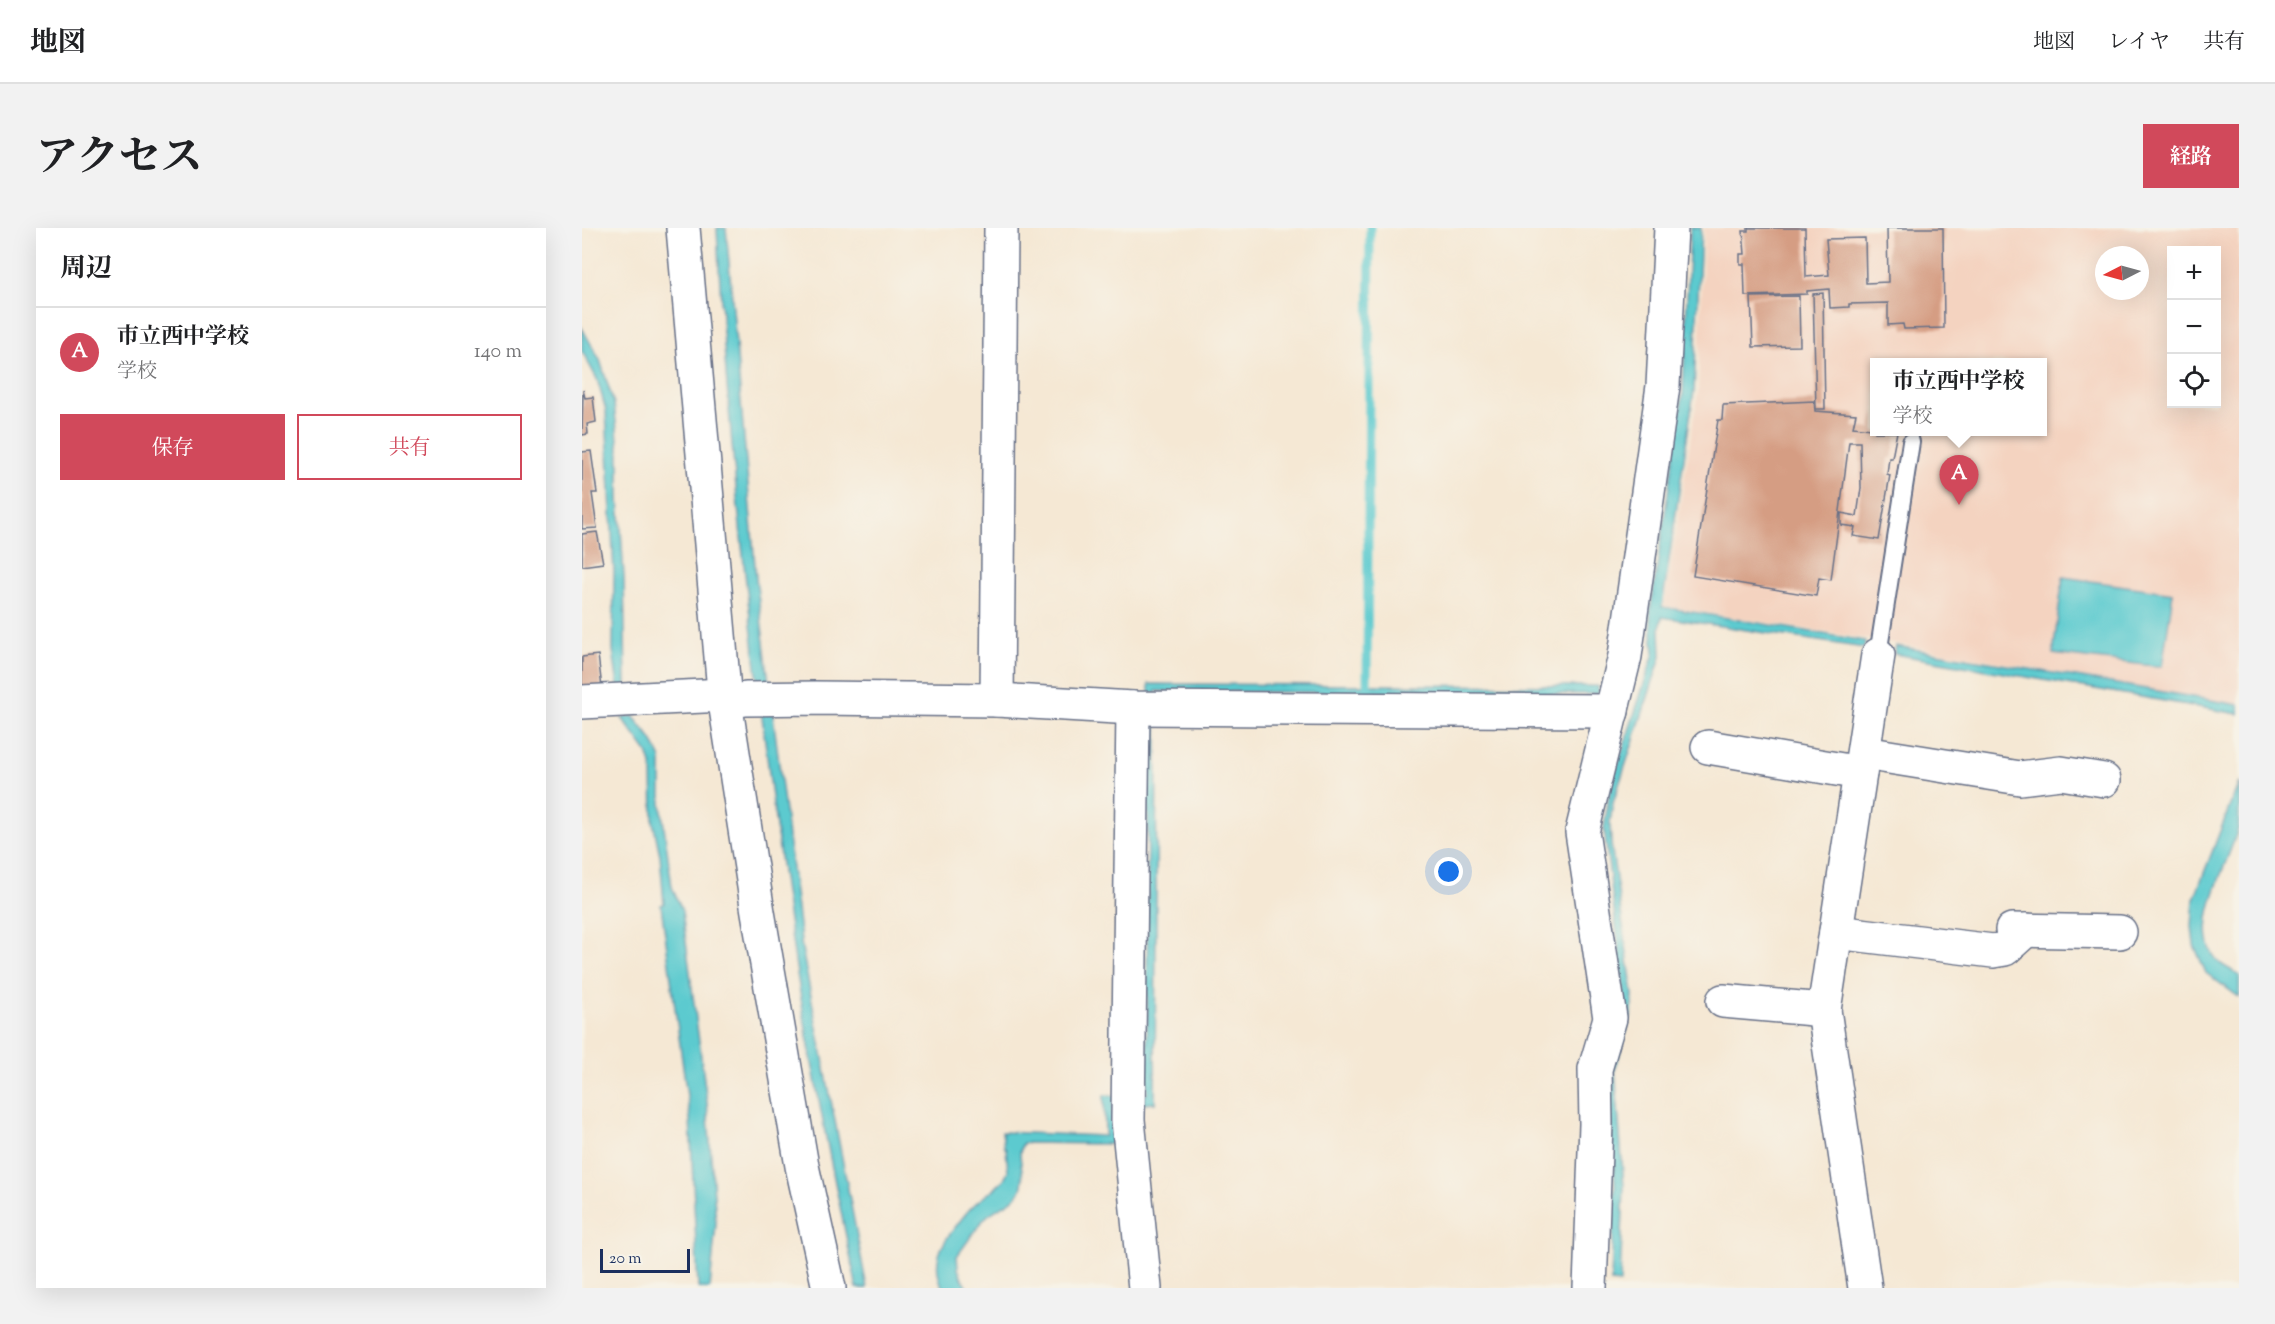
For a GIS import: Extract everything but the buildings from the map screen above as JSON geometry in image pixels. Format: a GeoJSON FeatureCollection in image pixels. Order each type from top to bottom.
{"type":"FeatureCollection","features":[{"type":"Feature","properties":{"kind":"street"},"geometry":{"type":"LineString","coordinates":[[683,228],[724,698],[800,1154],[829,1288]]}},
{"type":"Feature","properties":{"kind":"street"},"geometry":{"type":"LineString","coordinates":[[997,700],[1001,228]]}},
{"type":"Feature","properties":{"kind":"street"},"geometry":{"type":"LineString","coordinates":[[1590,1288],[1596,1124],[1595,1069],[1610,1018],[1582,832],[1625,656],[1664,386],[1671,228]]}},
{"type":"Feature","properties":{"kind":"street"},"geometry":{"type":"LineString","coordinates":[[1865,1288],[1824,1010],[1878,655]]}},
{"type":"Feature","properties":{"kind":"street"},"geometry":{"type":"LineString","coordinates":[[582,702],[816,698],[997,700],[1133,708],[1612,711]]}},
{"type":"Feature","properties":{"kind":"street"},"geometry":{"type":"LineString","coordinates":[[1133,708],[1128,1120],[1145,1288]]}},
{"type":"Feature","properties":{"kind":"street"},"geometry":{"type":"LineString","coordinates":[[1708,747],[2020,778],[2061,773],[2104,780]]}},
{"type":"Feature","properties":{"kind":"street"},"geometry":{"type":"LineString","coordinates":[[1836,932],[1993,951],[2005,949],[2019,930],[2120,932]]}},
{"type":"Feature","properties":{"kind":"street"},"geometry":{"type":"LineString","coordinates":[[1723,1001],[1824,1010]]}},
{"type":"Feature","properties":{"kind":"lane"},"geometry":{"type":"LineString","coordinates":[[1878,655],[1911,442]]}},
{"type":"Feature","properties":{"kind":"shaded area"},"geometry":{"type":"Polygon","coordinates":[[[1704,228],[2239,228],[2239,705],[1893,643],[1664,606],[1698,391],[1704,228]]]}},
{"type":"Feature","properties":{"kind":"water"},"geometry":{"type":"Polygon","coordinates":[[[717,228],[726,228],[756,578],[802,949],[867,1288],[857,1288],[850,1256],[813,1067],[786,903],[739,513],[728,399],[717,228]]]}},
{"type":"Feature","properties":{"kind":"water"},"geometry":{"type":"Polygon","coordinates":[[[1690,228],[1701,228],[1694,391],[1662,607],[1865,641],[1864,648],[1662,617],[1661,657],[1613,803],[1610,823],[1611,844],[1633,994],[1632,1012],[1615,1070],[1624,1187],[1620,1283],[1611,1282],[1615,1184],[1608,1080],[1626,1008],[1604,828],[1610,789],[1654,653],[1650,613],[1683,393],[1690,228]]]}},
{"type":"Feature","properties":{"kind":"water"},"geometry":{"type":"Polygon","coordinates":[[[582,328],[600,360],[614,404],[619,448],[626,686],[618,687],[613,650],[614,573],[606,410],[597,379],[582,351],[582,328]]]}},
{"type":"Feature","properties":{"kind":"water"},"geometry":{"type":"Polygon","coordinates":[[[2063,577],[2173,593],[2162,667],[2053,654],[2063,577]]]}},
{"type":"Feature","properties":{"kind":"water"},"geometry":{"type":"Polygon","coordinates":[[[1896,646],[2239,705],[2239,714],[1894,654],[1896,646]]]}},
{"type":"Feature","properties":{"kind":"water"},"geometry":{"type":"Polygon","coordinates":[[[1149,684],[1598,686],[1599,694],[1156,691],[1156,693],[1149,693],[1149,684]]]}},
{"type":"Feature","properties":{"kind":"water"},"geometry":{"type":"Polygon","coordinates":[[[633,716],[652,740],[661,759],[661,803],[672,887],[682,911],[707,1103],[716,1223],[710,1288],[698,1288],[690,1118],[661,905],[664,904],[660,855],[653,822],[652,767],[647,752],[622,718],[633,716]]]}},
{"type":"Feature","properties":{"kind":"water"},"geometry":{"type":"Polygon","coordinates":[[[1148,724],[1157,724],[1155,1103],[1143,1104],[1143,1094],[1147,1094],[1148,724]]]}},
{"type":"Feature","properties":{"kind":"water"},"geometry":{"type":"Polygon","coordinates":[[[2239,782],[2238,828],[2214,894],[2207,929],[2209,945],[2216,959],[2223,966],[2239,974],[2239,997],[2206,973],[2194,945],[2192,926],[2194,899],[2239,782]]]}},
{"type":"Feature","properties":{"kind":"water"},"geometry":{"type":"Polygon","coordinates":[[[1104,1095],[1116,1096],[1113,1104],[1112,1144],[1023,1143],[1020,1154],[1023,1177],[1021,1189],[1014,1198],[985,1218],[957,1256],[958,1269],[967,1288],[943,1288],[938,1270],[942,1247],[968,1211],[998,1186],[1008,1172],[1002,1132],[1105,1136],[1104,1095]]]}},
{"type":"Feature","properties":{"kind":"waterway"},"geometry":{"type":"LineString","coordinates":[[1367,688],[1370,228]]}},
{"type":"Feature","properties":{"kind":"place","name":"市立西中学校"},"geometry":{"type":"Point","coordinates":[1959,505]}}]}
